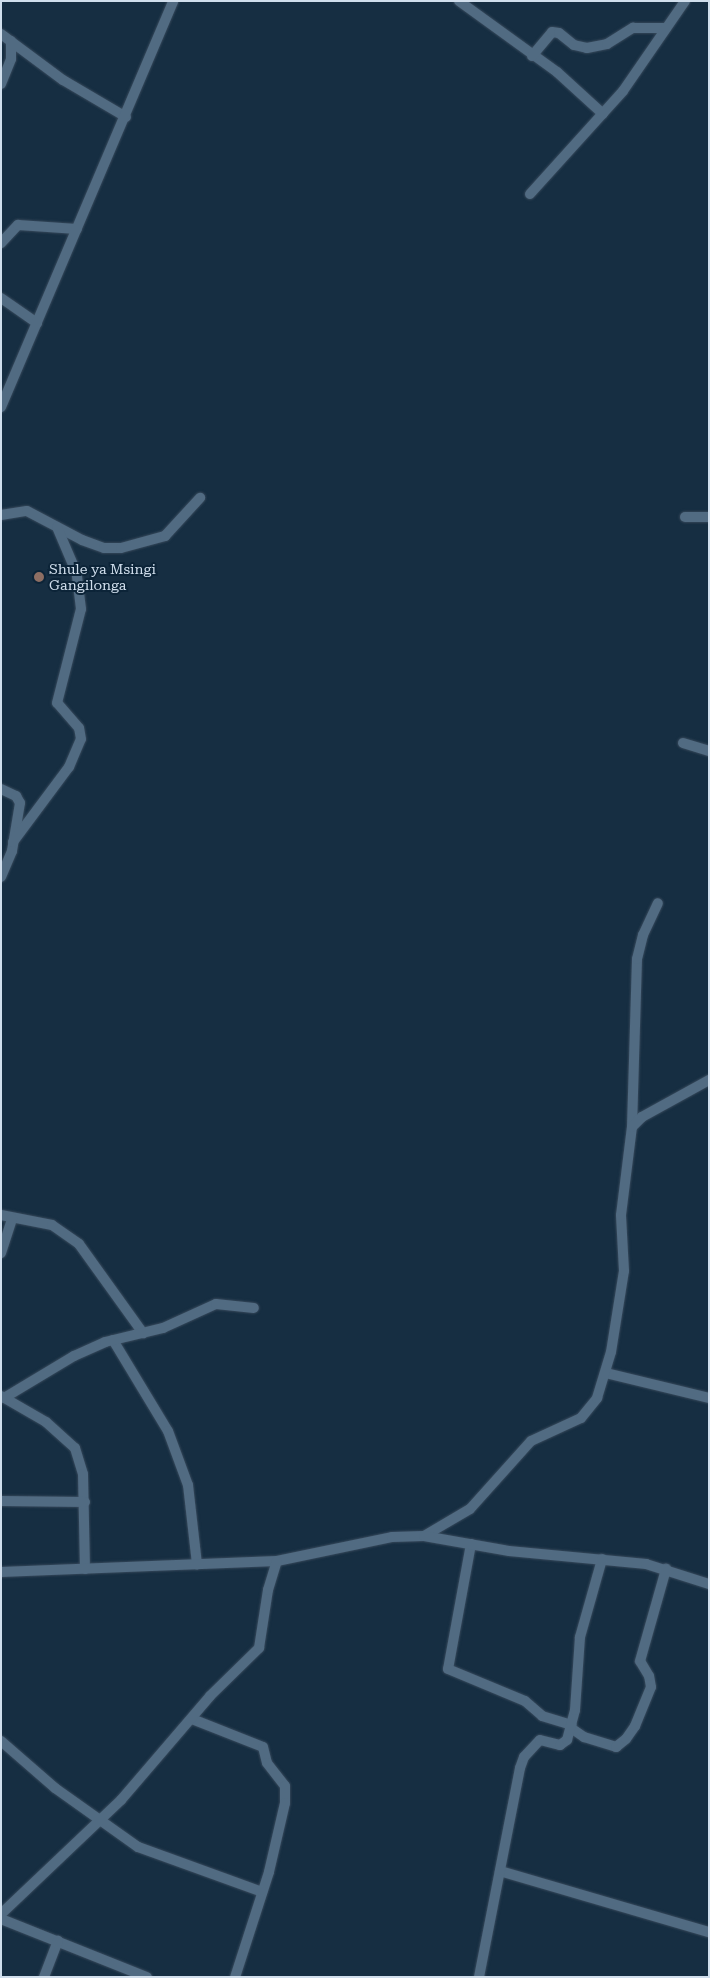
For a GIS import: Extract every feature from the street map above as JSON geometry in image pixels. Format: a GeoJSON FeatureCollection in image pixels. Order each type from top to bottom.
{"type":"FeatureCollection","features":[{"type":"Feature","properties":{"kind":"street"},"geometry":{"type":"LineString","coordinates":[[1,407],[126,117],[173,1]]}},
{"type":"Feature","properties":{"kind":"street"},"geometry":{"type":"LineString","coordinates":[[459,1],[471,5],[532,56],[557,72],[603,114]]}},
{"type":"Feature","properties":{"kind":"street"},"geometry":{"type":"LineString","coordinates":[[530,194],[603,114],[685,1]]}},
{"type":"Feature","properties":{"kind":"street"},"geometry":{"type":"LineString","coordinates":[[532,56],[552,32],[559,33],[574,45],[587,48],[608,44],[633,28],[666,28]]}},
{"type":"Feature","properties":{"kind":"street"},"geometry":{"type":"LineString","coordinates":[[1,34],[63,80],[126,117]]}},
{"type":"Feature","properties":{"kind":"street"},"geometry":{"type":"LineString","coordinates":[[1,84],[11,59],[11,41]]}},
{"type":"Feature","properties":{"kind":"street"},"geometry":{"type":"LineString","coordinates":[[1,243],[18,225],[77,230]]}},
{"type":"Feature","properties":{"kind":"street"},"geometry":{"type":"LineString","coordinates":[[1,298],[37,323]]}},
{"type":"Feature","properties":{"kind":"street"},"geometry":{"type":"LineString","coordinates":[[1,515],[27,511],[104,548],[137,546],[165,536],[200,498]]}},
{"type":"Feature","properties":{"kind":"street"},"geometry":{"type":"LineString","coordinates":[[684,517],[709,517]]}},
{"type":"Feature","properties":{"kind":"street"},"geometry":{"type":"LineString","coordinates":[[13,842],[69,767],[82,739],[79,728],[57,703],[82,609],[77,574],[57,527]]}},
{"type":"Feature","properties":{"kind":"street"},"geometry":{"type":"LineString","coordinates":[[683,743],[709,751]]}},
{"type":"Feature","properties":{"kind":"street"},"geometry":{"type":"LineString","coordinates":[[1,788],[19,799],[13,842],[1,877]]}},
{"type":"Feature","properties":{"kind":"street"},"geometry":{"type":"LineString","coordinates":[[424,1536],[470,1509],[531,1441],[581,1418],[597,1398],[606,1373],[624,1271],[621,1215],[632,1127],[634,1043],[638,1008],[637,959],[643,935],[658,903]]}},
{"type":"Feature","properties":{"kind":"street"},"geometry":{"type":"LineString","coordinates":[[632,1127],[642,1117],[709,1080]]}},
{"type":"Feature","properties":{"kind":"street"},"geometry":{"type":"LineString","coordinates":[[1,1215],[12,1219],[52,1225],[79,1244],[142,1333]]}},
{"type":"Feature","properties":{"kind":"street"},"geometry":{"type":"LineString","coordinates":[[1,1254],[12,1219]]}},
{"type":"Feature","properties":{"kind":"street"},"geometry":{"type":"LineString","coordinates":[[85,1569],[83,1474],[76,1448],[46,1422],[3,1397],[74,1356],[113,1340],[163,1328],[216,1304],[254,1308]]}},
{"type":"Feature","properties":{"kind":"street"},"geometry":{"type":"LineString","coordinates":[[113,1340],[168,1431],[188,1485],[197,1564]]}},
{"type":"Feature","properties":{"kind":"street"},"geometry":{"type":"LineString","coordinates":[[606,1373],[709,1398]]}},
{"type":"Feature","properties":{"kind":"street"},"geometry":{"type":"LineString","coordinates":[[1,1501],[85,1502]]}},
{"type":"Feature","properties":{"kind":"street"},"geometry":{"type":"LineString","coordinates":[[1,1572],[277,1561],[392,1537],[424,1536],[471,1544],[602,1559],[666,1569],[709,1584]]}},
{"type":"Feature","properties":{"kind":"street"},"geometry":{"type":"LineString","coordinates":[[471,1544],[448,1669],[525,1701],[542,1716],[571,1726],[584,1737],[616,1747],[626,1739],[635,1726],[651,1687],[649,1676],[640,1661],[666,1569]]}},
{"type":"Feature","properties":{"kind":"street"},"geometry":{"type":"LineString","coordinates":[[479,1977],[524,1757],[540,1740],[565,1744],[571,1726],[578,1684],[580,1637],[602,1559]]}},
{"type":"Feature","properties":{"kind":"street"},"geometry":{"type":"LineString","coordinates":[[1,1914],[99,1818],[121,1800],[192,1719],[259,1648],[268,1590],[277,1561]]}},
{"type":"Feature","properties":{"kind":"street"},"geometry":{"type":"LineString","coordinates":[[192,1719],[263,1747],[268,1763],[285,1786],[285,1803],[262,1892],[235,1977]]}},
{"type":"Feature","properties":{"kind":"street"},"geometry":{"type":"LineString","coordinates":[[1,1741],[54,1788],[138,1847],[262,1892]]}},
{"type":"Feature","properties":{"kind":"street"},"geometry":{"type":"LineString","coordinates":[[500,1871],[709,1932]]}},
{"type":"Feature","properties":{"kind":"street"},"geometry":{"type":"LineString","coordinates":[[1,1919],[58,1941],[132,1975],[147,1977]]}},
{"type":"Feature","properties":{"kind":"street"},"geometry":{"type":"LineString","coordinates":[[44,1977],[58,1941]]}},
{"type":"Feature","properties":{"kind":"place","name":"Shule ya Msingi Gangilonga"},"geometry":{"type":"Point","coordinates":[39,577]}}]}
